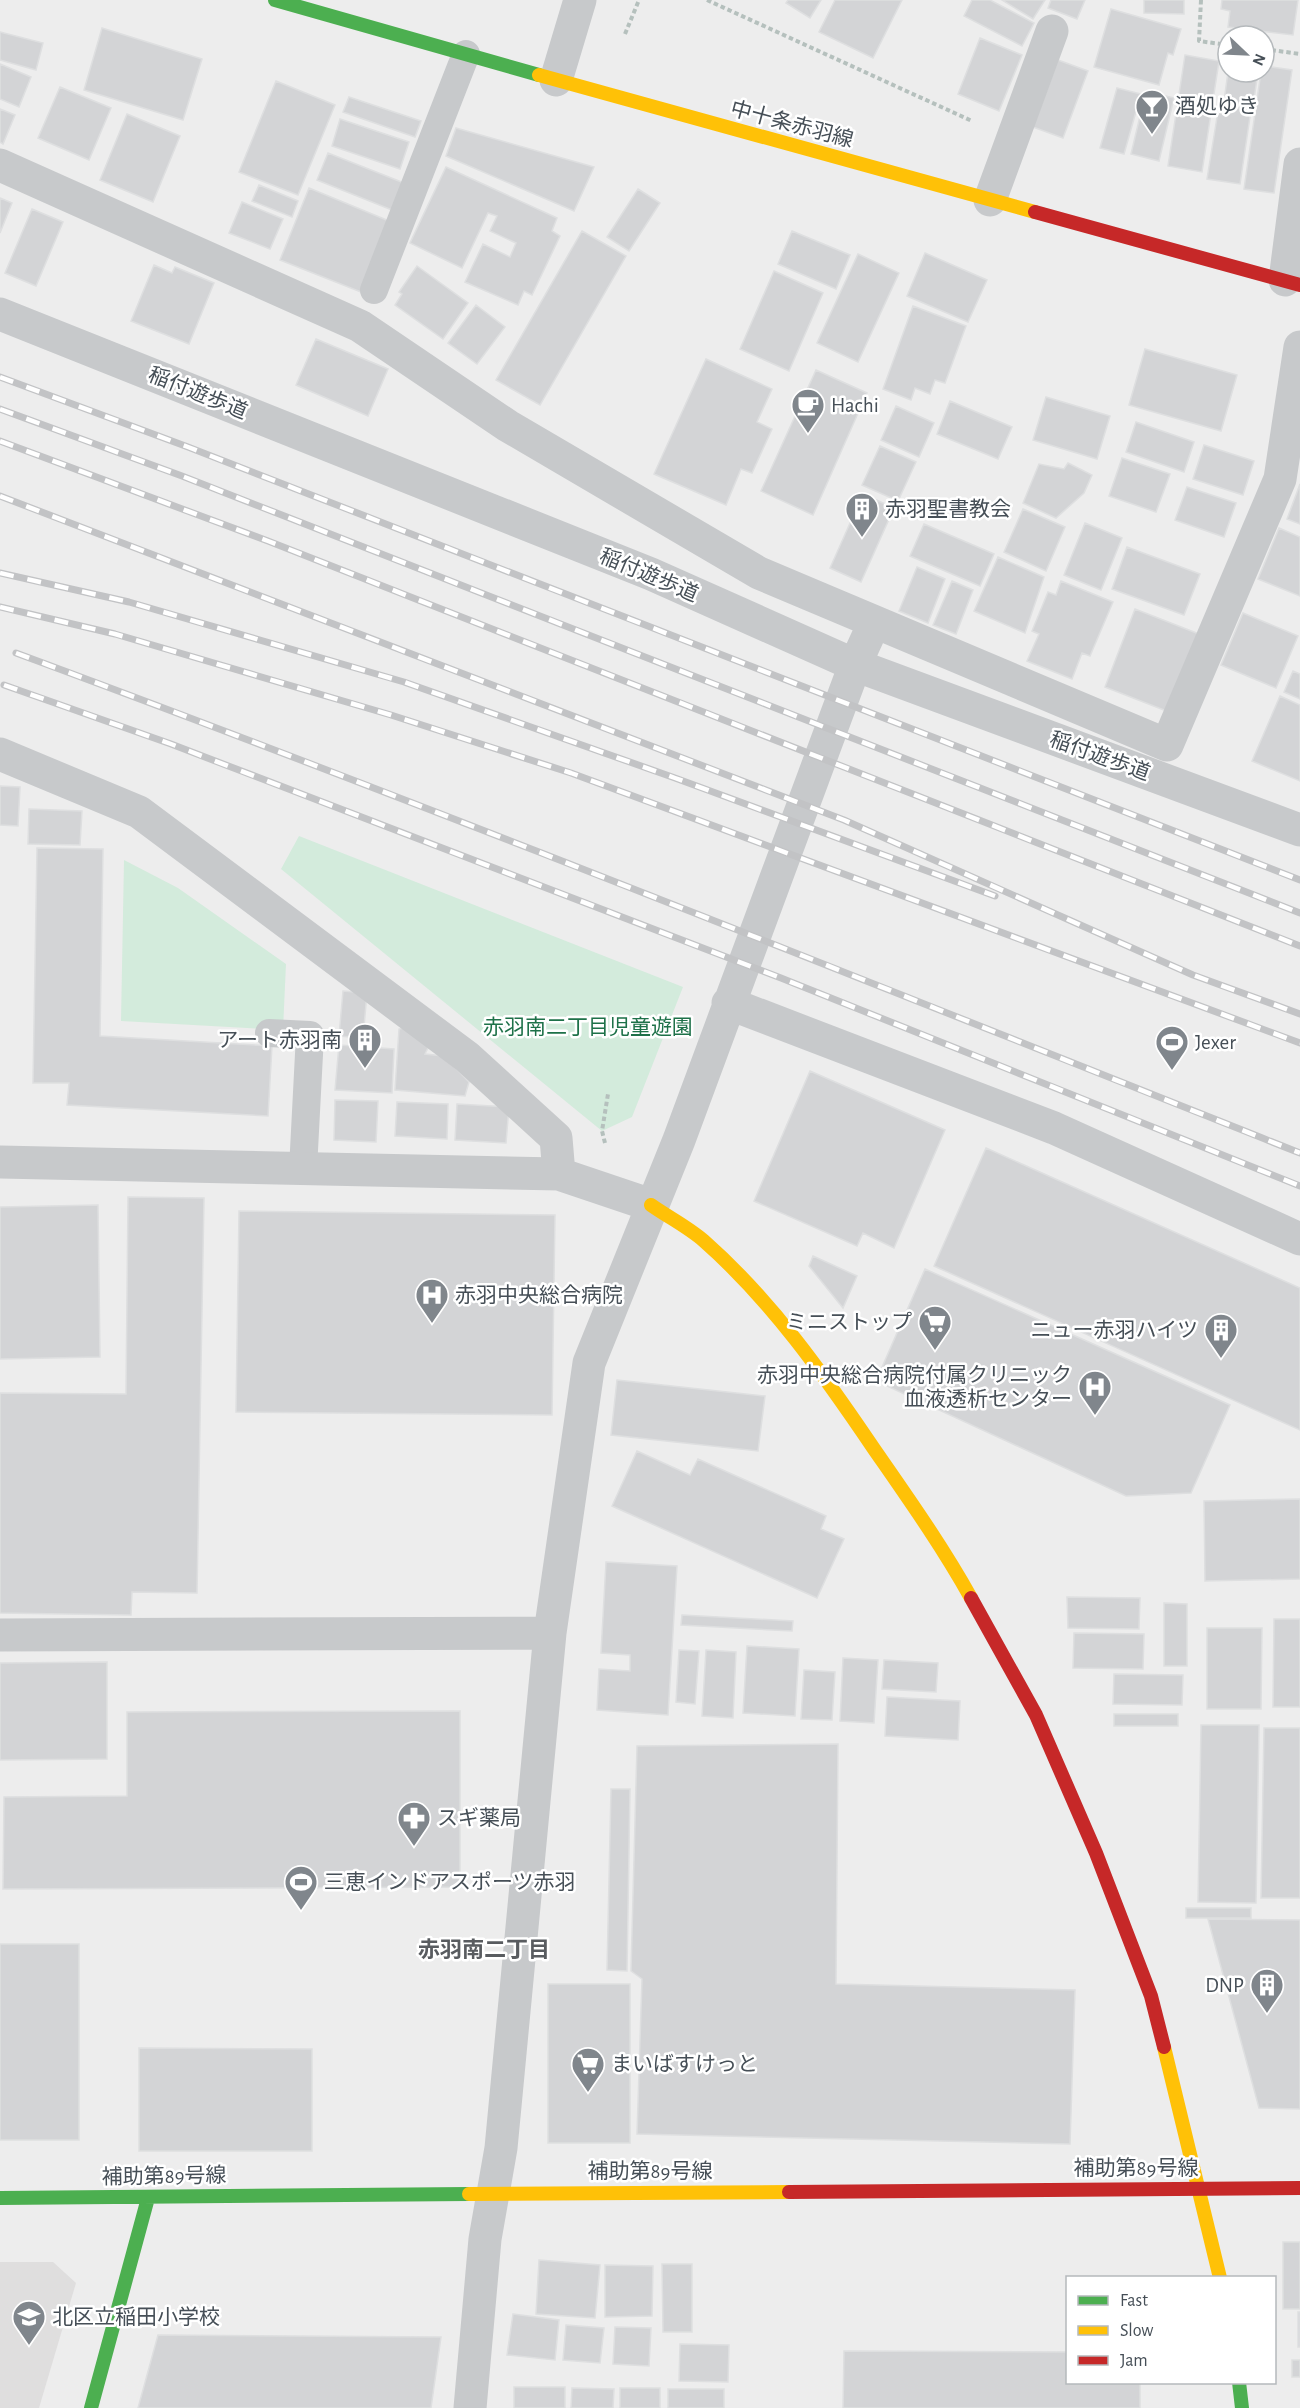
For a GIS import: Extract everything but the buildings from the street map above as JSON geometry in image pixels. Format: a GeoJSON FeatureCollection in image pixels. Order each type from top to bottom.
{"type":"FeatureCollection","features":[{"type":"Feature","properties":{"kind":"street","name":"中十条赤羽線"},"geometry":{"type":"LineString","coordinates":[[275,0],[556,80],[1293,283]]}},
{"type":"Feature","properties":{"kind":"street"},"geometry":{"type":"LineString","coordinates":[[556,80],[580,0]]}},
{"type":"Feature","properties":{"kind":"street"},"geometry":{"type":"LineString","coordinates":[[990,200],[1052,31]]}},
{"type":"Feature","properties":{"kind":"street"},"geometry":{"type":"LineString","coordinates":[[1293,283],[1300,164]]}},
{"type":"Feature","properties":{"kind":"street"},"geometry":{"type":"LineString","coordinates":[[0,165],[360,326],[508,426],[759,573],[1167,745],[1280,479],[1300,347]]}},
{"type":"Feature","properties":{"kind":"street","name":"稲付遊歩道"},"geometry":{"type":"LineString","coordinates":[[0,314],[651,574],[855,665],[1300,830]]}},
{"type":"Feature","properties":{"kind":"street"},"geometry":{"type":"LineString","coordinates":[[470,2408],[485,2239],[501,2148],[550,1633],[589,1363],[678,1140],[855,665],[874,622]]}},
{"type":"Feature","properties":{"kind":"street"},"geometry":{"type":"LineString","coordinates":[[0,754],[139,812],[467,1057],[555,1138],[559,1174]]}},
{"type":"Feature","properties":{"kind":"street"},"geometry":{"type":"LineString","coordinates":[[728,1003],[1054,1128],[1300,1239]]}},
{"type":"Feature","properties":{"kind":"street"},"geometry":{"type":"LineString","coordinates":[[0,1162],[559,1174],[651,1204],[702,1239],[740,1275],[774,1314],[837,1395],[945,1552],[1036,1715],[1100,1864],[1150,1996],[1200,2189],[1220,2276]]}},
{"type":"Feature","properties":{"kind":"street"},"geometry":{"type":"LineString","coordinates":[[0,1635],[550,1633]]}},
{"type":"Feature","properties":{"kind":"street","name":"補助第89号線"},"geometry":{"type":"LineString","coordinates":[[0,2198],[494,2192],[1300,2188]]}},
{"type":"Feature","properties":{"kind":"street"},"geometry":{"type":"LineString","coordinates":[[91,2408],[148,2198]]}},
{"type":"Feature","properties":{"kind":"street"},"geometry":{"type":"LineString","coordinates":[[1239,2384],[1242,2408]]}},
{"type":"Feature","properties":{"kind":"lane"},"geometry":{"type":"LineString","coordinates":[[374,290],[466,54]]}},
{"type":"Feature","properties":{"kind":"lane"},"geometry":{"type":"LineString","coordinates":[[269,1033],[310,1035],[303,1169]]}},
{"type":"Feature","properties":{"kind":"path"},"geometry":{"type":"LineString","coordinates":[[625,34],[639,0]]}},
{"type":"Feature","properties":{"kind":"path"},"geometry":{"type":"LineString","coordinates":[[707,0],[982,126]]}},
{"type":"Feature","properties":{"kind":"path"},"geometry":{"type":"LineString","coordinates":[[1201,0],[1199,41],[1216,43]]}},
{"type":"Feature","properties":{"kind":"path"},"geometry":{"type":"LineString","coordinates":[[1276,51],[1300,54]]}},
{"type":"Feature","properties":{"kind":"path"},"geometry":{"type":"LineString","coordinates":[[608,1094],[602,1131],[608,1153]]}},
{"type":"Feature","properties":{"kind":"shaded area","name":"北区立稲田小学校"},"geometry":{"type":"Polygon","coordinates":[[[0,2262],[53,2262],[76,2283],[39,2408],[0,2408],[0,2262]]]}},
{"type":"Feature","properties":{"kind":"green space","name":"赤羽南二丁目児童遊園"},"geometry":{"type":"Polygon","coordinates":[[[299,836],[683,987],[632,1117],[602,1131],[281,869],[299,836]]]}},
{"type":"Feature","properties":{"kind":"green space"},"geometry":{"type":"Polygon","coordinates":[[[124,860],[178,888],[286,964],[283,1030],[121,1021],[124,860]]]}},
{"type":"Feature","properties":{"kind":"railway"},"geometry":{"type":"LineString","coordinates":[[0,377],[188,447],[1300,880]]}},
{"type":"Feature","properties":{"kind":"railway"},"geometry":{"type":"LineString","coordinates":[[0,409],[182,476],[1300,913]]}},
{"type":"Feature","properties":{"kind":"railway"},"geometry":{"type":"LineString","coordinates":[[0,441],[268,541],[1300,946]]}},
{"type":"Feature","properties":{"kind":"railway"},"geometry":{"type":"LineString","coordinates":[[0,496],[844,820],[1193,975],[1300,1014]]}},
{"type":"Feature","properties":{"kind":"railway"},"geometry":{"type":"LineString","coordinates":[[0,573],[129,602],[404,682],[675,778],[995,896]]}},
{"type":"Feature","properties":{"kind":"railway"},"geometry":{"type":"LineString","coordinates":[[0,607],[115,634],[391,715],[571,773],[1300,1043]]}},
{"type":"Feature","properties":{"kind":"railway"},"geometry":{"type":"LineString","coordinates":[[16,653],[338,774],[1300,1153]]}},
{"type":"Feature","properties":{"kind":"railway"},"geometry":{"type":"LineString","coordinates":[[4,685],[171,744],[781,978],[1300,1186]]}},
{"type":"Feature","properties":{"kind":"traffic: fast"},"geometry":{"type":"LineString","coordinates":[[275,0],[539,75]]}},
{"type":"Feature","properties":{"kind":"traffic: fast"},"geometry":{"type":"LineString","coordinates":[[0,2198],[469,2194]]}},
{"type":"Feature","properties":{"kind":"traffic: fast"},"geometry":{"type":"LineString","coordinates":[[91,2408],[148,2198]]}},
{"type":"Feature","properties":{"kind":"traffic: fast"},"geometry":{"type":"LineString","coordinates":[[1239,2384],[1242,2408]]}},
{"type":"Feature","properties":{"kind":"traffic: slow"},"geometry":{"type":"LineString","coordinates":[[539,75],[1035,212]]}},
{"type":"Feature","properties":{"kind":"traffic: slow"},"geometry":{"type":"LineString","coordinates":[[651,1205],[704,1241],[774,1313],[836,1394],[912,1504],[971,1598]]}},
{"type":"Feature","properties":{"kind":"traffic: slow"},"geometry":{"type":"LineString","coordinates":[[1164,2047],[1220,2276]]}},
{"type":"Feature","properties":{"kind":"traffic: slow"},"geometry":{"type":"LineString","coordinates":[[469,2194],[789,2192]]}},
{"type":"Feature","properties":{"kind":"traffic: jam"},"geometry":{"type":"LineString","coordinates":[[1035,212],[1300,285]]}},
{"type":"Feature","properties":{"kind":"traffic: jam"},"geometry":{"type":"LineString","coordinates":[[971,1598],[1036,1715],[1096,1853],[1151,1996],[1164,2047]]}},
{"type":"Feature","properties":{"kind":"traffic: jam"},"geometry":{"type":"LineString","coordinates":[[789,2192],[1300,2188]]}},
{"type":"Feature","properties":{"kind":"place","name":"酒処ゆき"},"geometry":{"type":"Point","coordinates":[1152,135]}},
{"type":"Feature","properties":{"kind":"place","name":"Hachi"},"geometry":{"type":"Point","coordinates":[808,434]}},
{"type":"Feature","properties":{"kind":"place","name":"赤羽聖書教会"},"geometry":{"type":"Point","coordinates":[862,538]}},
{"type":"Feature","properties":{"kind":"place","name":"アート赤羽南"},"geometry":{"type":"Point","coordinates":[365,1069]}},
{"type":"Feature","properties":{"kind":"place","name":"Jexer"},"geometry":{"type":"Point","coordinates":[1172,1071]}},
{"type":"Feature","properties":{"kind":"place","name":"赤羽中央総合病院"},"geometry":{"type":"Point","coordinates":[432,1324]}},
{"type":"Feature","properties":{"kind":"place","name":"ミニストップ"},"geometry":{"type":"Point","coordinates":[935,1351]}},
{"type":"Feature","properties":{"kind":"place","name":"ニュー赤羽ハイツ"},"geometry":{"type":"Point","coordinates":[1221,1359]}},
{"type":"Feature","properties":{"kind":"place","name":"赤羽中央総合病院付属クリニック 血液透析センター"},"geometry":{"type":"Point","coordinates":[1095,1416]}},
{"type":"Feature","properties":{"kind":"place","name":"スギ薬局"},"geometry":{"type":"Point","coordinates":[414,1847]}},
{"type":"Feature","properties":{"kind":"place","name":"三恵インドアスポーツ赤羽"},"geometry":{"type":"Point","coordinates":[301,1911]}},
{"type":"Feature","properties":{"kind":"place","name":"DNP"},"geometry":{"type":"Point","coordinates":[1267,2014]}},
{"type":"Feature","properties":{"kind":"place","name":"まいばすけっと"},"geometry":{"type":"Point","coordinates":[588,2093]}},
{"type":"Feature","properties":{"kind":"place","name":"北区立稲田小学校"},"geometry":{"type":"Point","coordinates":[29,2346]}},
{"type":"Feature","properties":{"kind":"district","name":"赤羽南二丁目"},"geometry":{"type":"Point","coordinates":[484,1949]}}]}
